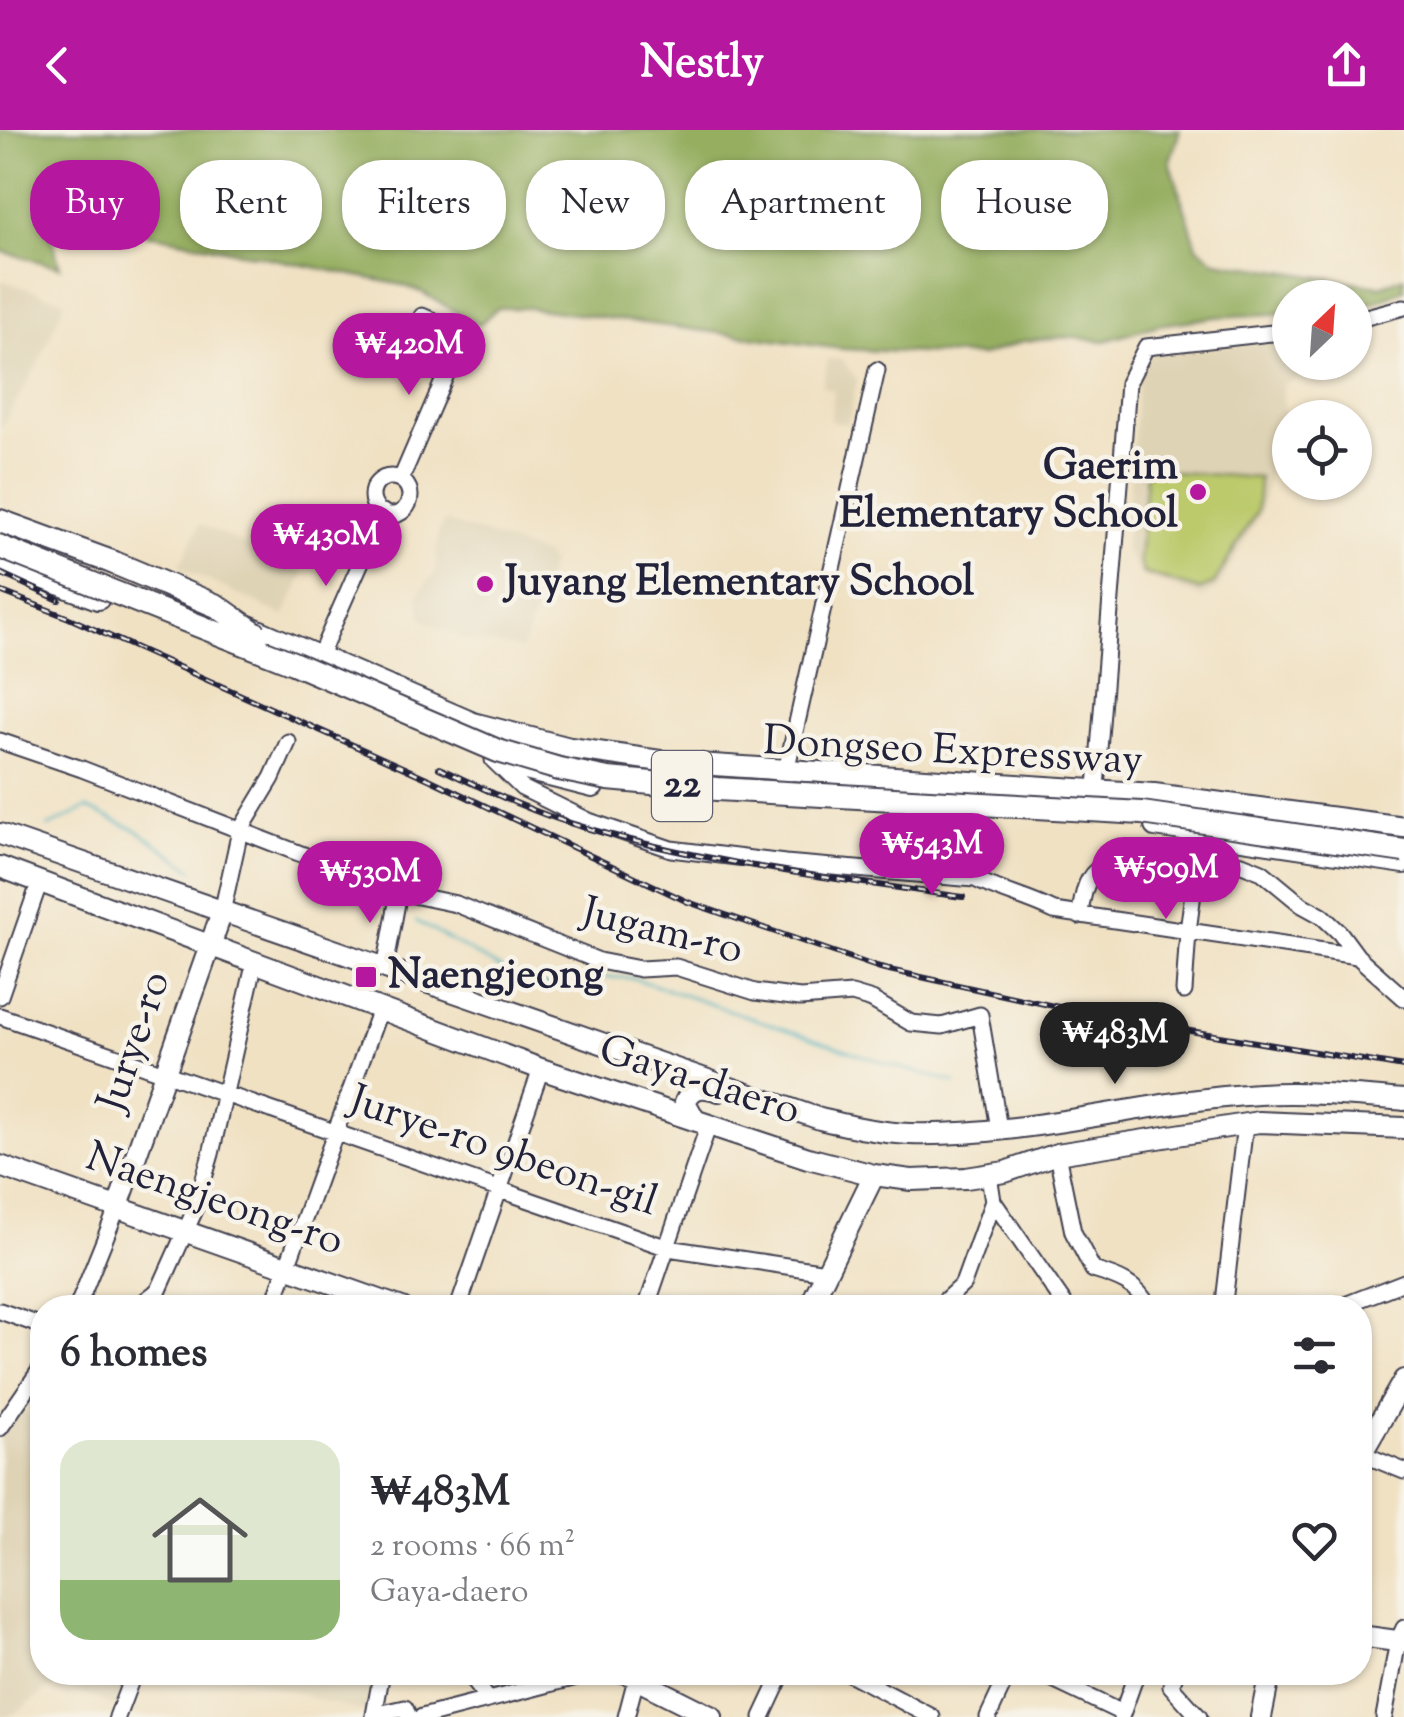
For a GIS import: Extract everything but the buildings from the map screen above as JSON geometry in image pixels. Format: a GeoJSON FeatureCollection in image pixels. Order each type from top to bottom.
{"type":"FeatureCollection","features":[{"type":"Feature","properties":{"kind":"highway"},"geometry":{"type":"LineString","coordinates":[[0,523],[112,562],[217,606],[258,635]]}},
{"type":"Feature","properties":{"kind":"highway","name":"Dongseo Expressway"},"geometry":{"type":"LineString","coordinates":[[0,534],[258,635],[504,740],[607,766],[790,782],[1141,800],[1404,837]]}},
{"type":"Feature","properties":{"kind":"highway","name":"Dongseo Expressway"},"geometry":{"type":"LineString","coordinates":[[0,554],[55,566],[498,751],[608,779],[1142,813],[1404,850]]}},
{"type":"Feature","properties":{"kind":"main road"},"geometry":{"type":"LineString","coordinates":[[0,523],[474,723],[529,740],[667,762],[1096,789],[1404,828]]}},
{"type":"Feature","properties":{"kind":"main road"},"geometry":{"type":"LineString","coordinates":[[0,554],[493,760],[564,782],[614,790],[778,803],[1093,819],[1404,863]]}},
{"type":"Feature","properties":{"kind":"main road","name":"Gaya-daero"},"geometry":{"type":"LineString","coordinates":[[0,834],[774,1103],[865,1130],[911,1134],[999,1128],[1257,1094],[1320,1093],[1404,1100]]}},
{"type":"Feature","properties":{"kind":"main road","name":"Gaya-daero"},"geometry":{"type":"LineString","coordinates":[[0,867],[541,1070],[808,1158],[874,1174],[912,1180],[988,1174],[1057,1154],[1245,1124],[1318,1122],[1404,1128]]}},
{"type":"Feature","properties":{"kind":"main road"},"geometry":{"type":"LineString","coordinates":[[110,906],[129,905],[161,916],[168,914],[174,904],[165,892]]}},
{"type":"Feature","properties":{"kind":"main road","name":"Jurye-ro"},"geometry":{"type":"LineString","coordinates":[[118,1206],[222,912]]}},
{"type":"Feature","properties":{"kind":"main road"},"geometry":{"type":"LineString","coordinates":[[702,1122],[685,1102],[696,1088],[712,1088],[758,1103],[774,1103]]}},
{"type":"Feature","properties":{"kind":"main road","name":"Naengjeong-ro"},"geometry":{"type":"LineString","coordinates":[[0,1166],[367,1295]]}},
{"type":"Feature","properties":{"kind":"main road"},"geometry":{"type":"LineString","coordinates":[[815,1295],[874,1174]]}},
{"type":"Feature","properties":{"kind":"main road"},"geometry":{"type":"LineString","coordinates":[[1372,1434],[1404,1380]]}},
{"type":"Feature","properties":{"kind":"main road"},"geometry":{"type":"LineString","coordinates":[[1372,1636],[1402,1637]]}},
{"type":"Feature","properties":{"kind":"main road"},"geometry":{"type":"LineString","coordinates":[[654,1685],[712,1717]]}},
{"type":"Feature","properties":{"kind":"main road"},"geometry":{"type":"LineString","coordinates":[[1261,1717],[1267,1685]]}},
{"type":"Feature","properties":{"kind":"street"},"geometry":{"type":"LineString","coordinates":[[1372,315],[1404,307]]}},
{"type":"Feature","properties":{"kind":"street"},"geometry":{"type":"LineString","coordinates":[[401,480],[460,342],[448,328],[422,316]]}},
{"type":"Feature","properties":{"kind":"street"},"geometry":{"type":"LineString","coordinates":[[1093,819],[1128,383],[1146,347],[1272,333]]}},
{"type":"Feature","properties":{"kind":"street"},"geometry":{"type":"LineString","coordinates":[[778,803],[878,370]]}},
{"type":"Feature","properties":{"kind":"street"},"geometry":{"type":"LineString","coordinates":[[389,477],[401,480],[410,492],[408,504],[400,512],[383,512],[373,500],[374,488],[389,477]]}},
{"type":"Feature","properties":{"kind":"street"},"geometry":{"type":"LineString","coordinates":[[308,682],[383,512]]}},
{"type":"Feature","properties":{"kind":"street","name":"Jugam-ro"},"geometry":{"type":"LineString","coordinates":[[0,741],[399,892],[456,904],[599,961],[640,970],[676,967],[755,992],[800,998],[852,994],[872,1000],[911,1023],[942,1026],[980,1016],[999,1128]]}},
{"type":"Feature","properties":{"kind":"street"},"geometry":{"type":"LineString","coordinates":[[222,912],[240,830],[272,778],[288,742]]}},
{"type":"Feature","properties":{"kind":"street"},"geometry":{"type":"LineString","coordinates":[[493,760],[522,788],[589,821],[670,849],[975,879],[1054,912],[1357,956]]}},
{"type":"Feature","properties":{"kind":"street"},"geometry":{"type":"LineString","coordinates":[[1184,991],[1201,833]]}},
{"type":"Feature","properties":{"kind":"street"},"geometry":{"type":"LineString","coordinates":[[1079,916],[1086,886],[1094,870],[1100,868],[1143,871],[1185,858],[1242,864],[1262,872],[1322,916],[1357,956],[1404,998]]}},
{"type":"Feature","properties":{"kind":"street"},"geometry":{"type":"LineString","coordinates":[[0,996],[40,881]]}},
{"type":"Feature","properties":{"kind":"street"},"geometry":{"type":"LineString","coordinates":[[384,968],[399,892]]}},
{"type":"Feature","properties":{"kind":"street"},"geometry":{"type":"LineString","coordinates":[[156,1295],[187,1230],[226,1093],[254,961]]}},
{"type":"Feature","properties":{"kind":"street"},"geometry":{"type":"LineString","coordinates":[[277,1295],[380,1009]]}},
{"type":"Feature","properties":{"kind":"street","name":"Jurye-ro 9beon-gil"},"geometry":{"type":"LineString","coordinates":[[0,1016],[668,1248],[826,1272]]}},
{"type":"Feature","properties":{"kind":"street"},"geometry":{"type":"LineString","coordinates":[[463,1295],[541,1070]]}},
{"type":"Feature","properties":{"kind":"street"},"geometry":{"type":"LineString","coordinates":[[651,1295],[668,1248],[702,1122]]}},
{"type":"Feature","properties":{"kind":"street"},"geometry":{"type":"LineString","coordinates":[[1226,1295],[1245,1124]]}},
{"type":"Feature","properties":{"kind":"street"},"geometry":{"type":"LineString","coordinates":[[1057,1154],[1073,1232],[1094,1270],[1125,1280],[1138,1295]]}},
{"type":"Feature","properties":{"kind":"street"},"geometry":{"type":"LineString","coordinates":[[988,1174],[993,1201],[1059,1295]]}},
{"type":"Feature","properties":{"kind":"street"},"geometry":{"type":"LineString","coordinates":[[951,1295],[963,1284],[993,1201]]}},
{"type":"Feature","properties":{"kind":"street","name":"Jurye-ro"},"geometry":{"type":"LineString","coordinates":[[82,1295],[118,1206]]}},
{"type":"Feature","properties":{"kind":"street"},"geometry":{"type":"LineString","coordinates":[[1370,1295],[1404,1282]]}},
{"type":"Feature","properties":{"kind":"street"},"geometry":{"type":"LineString","coordinates":[[0,1311],[30,1322]]}},
{"type":"Feature","properties":{"kind":"street"},"geometry":{"type":"LineString","coordinates":[[0,1428],[30,1384]]}},
{"type":"Feature","properties":{"kind":"street"},"geometry":{"type":"LineString","coordinates":[[1372,1459],[1404,1471]]}},
{"type":"Feature","properties":{"kind":"street"},"geometry":{"type":"LineString","coordinates":[[1386,1709],[1402,1637]]}},
{"type":"Feature","properties":{"kind":"street"},"geometry":{"type":"LineString","coordinates":[[125,1714],[131,1685]]}},
{"type":"Feature","properties":{"kind":"street"},"geometry":{"type":"LineString","coordinates":[[380,1685],[374,1715],[404,1708],[409,1717]]}},
{"type":"Feature","properties":{"kind":"street"},"geometry":{"type":"LineString","coordinates":[[476,1685],[486,1699]]}},
{"type":"Feature","properties":{"kind":"street"},"geometry":{"type":"LineString","coordinates":[[422,1717],[543,1685]]}},
{"type":"Feature","properties":{"kind":"street"},"geometry":{"type":"LineString","coordinates":[[626,1717],[635,1685]]}},
{"type":"Feature","properties":{"kind":"street"},"geometry":{"type":"LineString","coordinates":[[762,1717],[777,1685]]}},
{"type":"Feature","properties":{"kind":"street"},"geometry":{"type":"LineString","coordinates":[[871,1685],[932,1717]]}},
{"type":"Feature","properties":{"kind":"street"},"geometry":{"type":"LineString","coordinates":[[988,1717],[1003,1685]]}},
{"type":"Feature","properties":{"kind":"street"},"geometry":{"type":"LineString","coordinates":[[1062,1685],[1121,1715],[1132,1685]]}},
{"type":"Feature","properties":{"kind":"street"},"geometry":{"type":"LineString","coordinates":[[1171,1685],[1199,1717]]}},
{"type":"Feature","properties":{"kind":"shaded area"},"geometry":{"type":"Polygon","coordinates":[[[0,280],[65,301],[40,360],[0,429],[0,280]]]}},
{"type":"Feature","properties":{"kind":"shaded area","name":"Gaerim Elementary School"},"geometry":{"type":"Polygon","coordinates":[[[1272,342],[1272,380],[1294,380],[1282,385],[1283,400],[1272,400],[1272,464],[1259,517],[1218,588],[1202,598],[1141,576],[1125,548],[1139,369],[1151,354],[1272,342]]]}},
{"type":"Feature","properties":{"kind":"shaded area"},"geometry":{"type":"Polygon","coordinates":[[[828,359],[842,360],[857,380],[848,425],[830,421],[834,391],[822,386],[828,359]]]}},
{"type":"Feature","properties":{"kind":"shaded area","name":"Juyang Elementary School"},"geometry":{"type":"Polygon","coordinates":[[[445,521],[545,555],[551,563],[522,649],[465,640],[422,619],[417,595],[435,573],[439,531],[445,521]]]}},
{"type":"Feature","properties":{"kind":"shaded area"},"geometry":{"type":"Polygon","coordinates":[[[200,524],[305,573],[284,616],[179,567],[200,524]]]}},
{"type":"Feature","properties":{"kind":"shaded area"},"geometry":{"type":"Polygon","coordinates":[[[14,1408],[30,1415],[30,1685],[54,1685],[9,1717],[0,1717],[0,1428],[14,1408]]]}},
{"type":"Feature","properties":{"kind":"shaded area"},"geometry":{"type":"Polygon","coordinates":[[[65,1685],[130,1685],[121,1709],[65,1685]]]}},
{"type":"Feature","properties":{"kind":"shaded area"},"geometry":{"type":"Polygon","coordinates":[[[268,1685],[380,1685],[374,1715],[268,1685]]]}},
{"type":"Feature","properties":{"kind":"green space"},"geometry":{"type":"Polygon","coordinates":[[[0,130],[1180,130],[1170,161],[1197,247],[1216,261],[1341,280],[1272,280],[1272,314],[1158,325],[1105,341],[1067,337],[1023,341],[982,356],[843,349],[530,308],[497,308],[479,325],[402,285],[229,250],[322,250],[322,160],[180,160],[180,240],[160,236],[160,160],[30,160],[30,250],[55,250],[60,267],[0,251],[0,130]]]}},
{"type":"Feature","properties":{"kind":"green space"},"geometry":{"type":"Polygon","coordinates":[[[1404,277],[1404,290],[1372,302],[1372,285],[1380,286],[1404,277]]]}},
{"type":"Feature","properties":{"kind":"green space"},"geometry":{"type":"Polygon","coordinates":[[[1150,470],[1259,478],[1257,511],[1214,584],[1199,590],[1143,573],[1139,561],[1146,475],[1150,470]]]}},
{"type":"Feature","properties":{"kind":"waterway"},"geometry":{"type":"LineString","coordinates":[[48,827],[87,808],[138,831],[194,870]]}},
{"type":"Feature","properties":{"kind":"waterway"},"geometry":{"type":"LineString","coordinates":[[416,921],[528,984],[562,985],[596,977],[633,978],[894,1066],[956,1083]]}},
{"type":"Feature","properties":{"kind":"railway"},"geometry":{"type":"LineString","coordinates":[[0,573],[59,600]]}},
{"type":"Feature","properties":{"kind":"railway"},"geometry":{"type":"LineString","coordinates":[[0,591],[431,780],[688,902],[880,968],[1095,1015],[1404,1067]]}},
{"type":"Feature","properties":{"kind":"railway"},"geometry":{"type":"LineString","coordinates":[[439,768],[538,812],[621,838],[766,868],[963,897]]}},
{"type":"Feature","properties":{"kind":"place","name":"Gaerim Elementary School"},"geometry":{"type":"Point","coordinates":[1198,492]}},
{"type":"Feature","properties":{"kind":"place","name":"Juyang Elementary School"},"geometry":{"type":"Point","coordinates":[485,584]}},
{"type":"Feature","properties":{"kind":"place","name":"Naengjeong"},"geometry":{"type":"Point","coordinates":[366,977]}}]}
